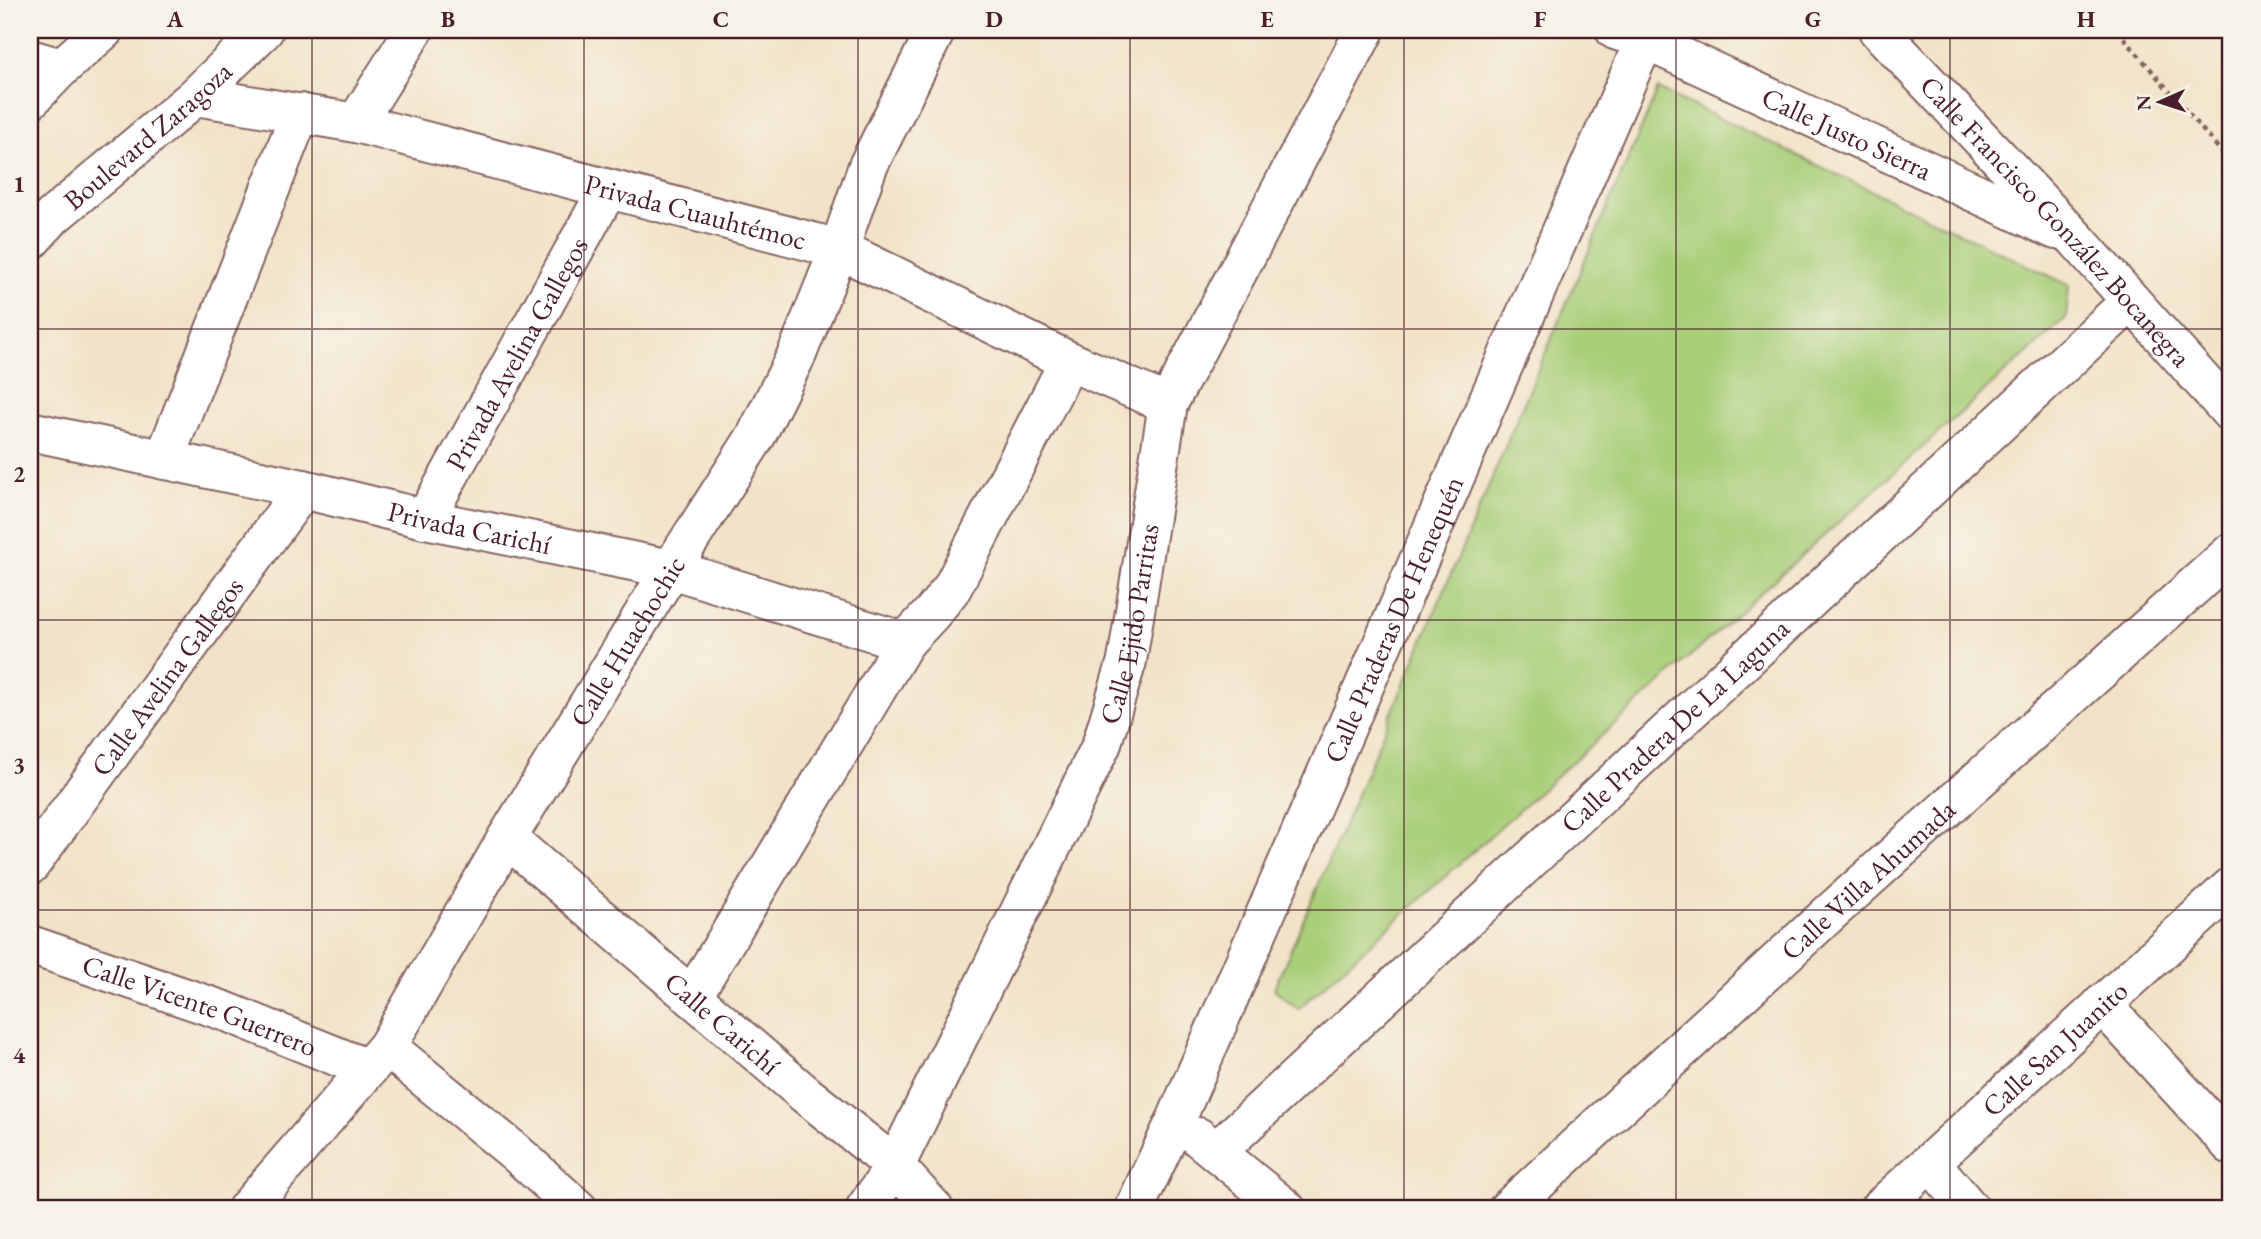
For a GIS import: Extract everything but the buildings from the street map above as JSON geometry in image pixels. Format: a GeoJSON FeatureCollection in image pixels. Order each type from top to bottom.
{"type":"FeatureCollection","features":[{"type":"Feature","properties":{"kind":"street","name":"Boulevard Zaragoza"},"geometry":{"type":"LineString","coordinates":[[30,241],[54,215],[196,96],[264,30]]}},
{"type":"Feature","properties":{"kind":"street"},"geometry":{"type":"LineString","coordinates":[[356,123],[414,30]]}},
{"type":"Feature","properties":{"kind":"street","name":"Calle Huachochic"},"geometry":{"type":"LineString","coordinates":[[247,1209],[378,1058],[507,838],[762,424],[797,355],[868,166],[936,30]]}},
{"type":"Feature","properties":{"kind":"street","name":"Calle Ejido Parritas"},"geometry":{"type":"LineString","coordinates":[[865,1209],[895,1166],[1101,746],[1127,661],[1168,404],[1365,30]]}},
{"type":"Feature","properties":{"kind":"street","name":"Calle Francisco González Bocanegra"},"geometry":{"type":"LineString","coordinates":[[1878,30],[2076,239],[2231,413]]}},
{"type":"Feature","properties":{"kind":"street","name":"Calle Justo Sierra"},"geometry":{"type":"LineString","coordinates":[[1636,33],[2076,239]]}},
{"type":"Feature","properties":{"kind":"street","name":"Calle Praderas De Henequén"},"geometry":{"type":"LineString","coordinates":[[1135,1207],[1176,1121],[1636,33]]}},
{"type":"Feature","properties":{"kind":"street"},"geometry":{"type":"LineString","coordinates":[[30,100],[74,47]]}},
{"type":"Feature","properties":{"kind":"street","name":"Privada Cuauhtémoc"},"geometry":{"type":"LineString","coordinates":[[196,96],[356,123],[839,249],[1069,361],[1168,404]]}},
{"type":"Feature","properties":{"kind":"street"},"geometry":{"type":"LineString","coordinates":[[164,460],[300,113]]}},
{"type":"Feature","properties":{"kind":"street","name":"Privada Avelina Gallegos"},"geometry":{"type":"LineString","coordinates":[[425,519],[608,189]]}},
{"type":"Feature","properties":{"kind":"street","name":"Calle Pradera De La Laguna"},"geometry":{"type":"LineString","coordinates":[[1217,1151],[2131,301]]}},
{"type":"Feature","properties":{"kind":"street"},"geometry":{"type":"LineString","coordinates":[[692,997],[905,642],[952,588],[1069,361]]}},
{"type":"Feature","properties":{"kind":"street","name":"Privada Carichí"},"geometry":{"type":"LineString","coordinates":[[30,431],[303,489],[425,519],[671,569],[905,642]]}},
{"type":"Feature","properties":{"kind":"street","name":"Calle Avelina Gallegos"},"geometry":{"type":"LineString","coordinates":[[30,865],[303,489]]}},
{"type":"Feature","properties":{"kind":"street","name":"Calle Villa Ahumada"},"geometry":{"type":"LineString","coordinates":[[1508,1209],[1831,912],[2231,554]]}},
{"type":"Feature","properties":{"kind":"street","name":"Calle Carichí"},"geometry":{"type":"LineString","coordinates":[[507,838],[805,1094],[895,1166],[934,1209]]}},
{"type":"Feature","properties":{"kind":"street","name":"Calle San Juanito"},"geometry":{"type":"LineString","coordinates":[[1879,1209],[2231,887]]}},
{"type":"Feature","properties":{"kind":"street","name":"Calle Vicente Guerrero"},"geometry":{"type":"LineString","coordinates":[[30,945],[227,1012],[378,1058],[515,1152],[578,1209]]}},
{"type":"Feature","properties":{"kind":"street"},"geometry":{"type":"LineString","coordinates":[[2102,1004],[2231,1145]]}},
{"type":"Feature","properties":{"kind":"street"},"geometry":{"type":"LineString","coordinates":[[1176,1121],[1217,1151],[1286,1209]]}},
{"type":"Feature","properties":{"kind":"street"},"geometry":{"type":"LineString","coordinates":[[1931,1163],[1970,1209]]}},
{"type":"Feature","properties":{"kind":"path"},"geometry":{"type":"LineString","coordinates":[[2117,30],[2231,163]]}},
{"type":"Feature","properties":{"kind":"green space"},"geometry":{"type":"Polygon","coordinates":[[[1658,89],[2069,285],[2066,318],[1298,1009],[1274,989],[1658,89]]]}}]}
